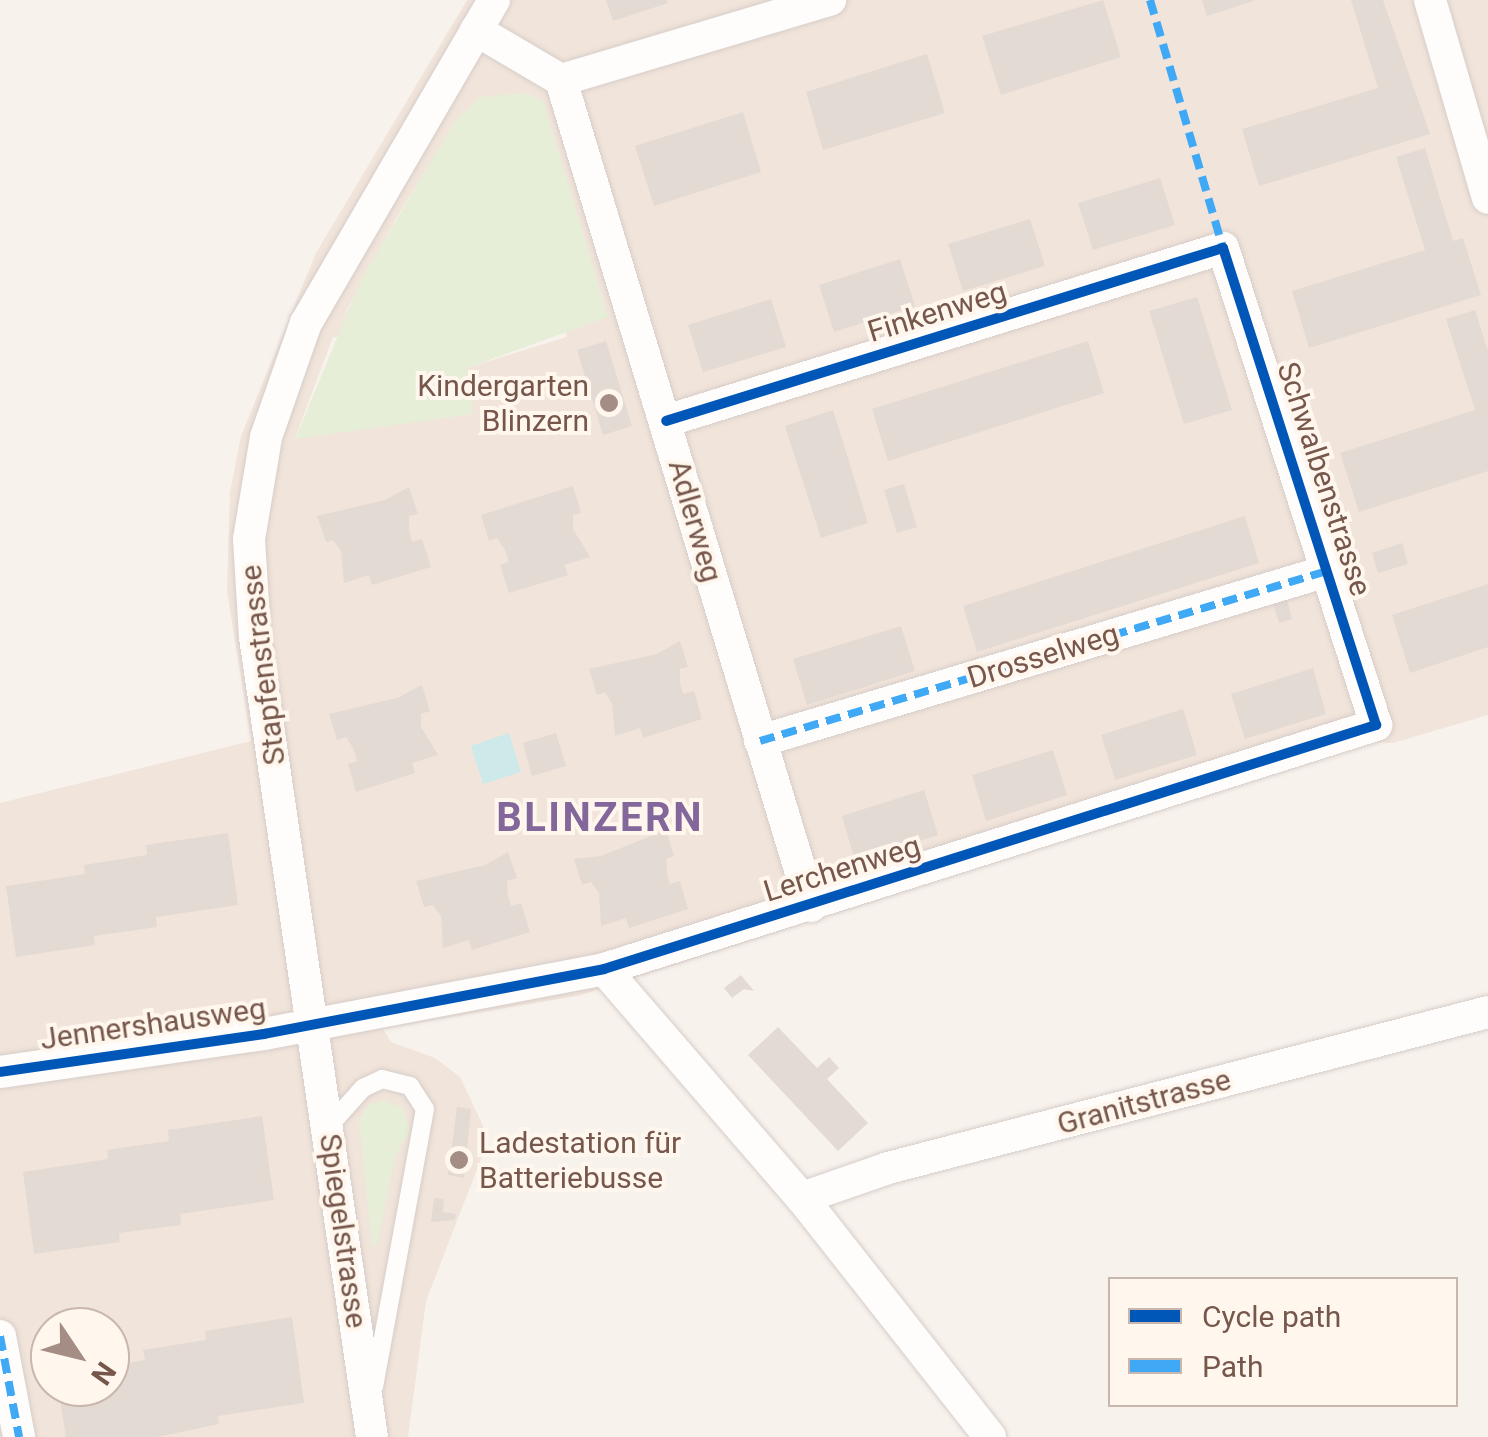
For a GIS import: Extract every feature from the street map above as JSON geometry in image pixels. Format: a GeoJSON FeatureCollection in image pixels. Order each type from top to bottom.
{"type":"FeatureCollection","features":[{"type":"Feature","properties":{"kind":"street","name":"Stapfenstrasse"},"geometry":{"type":"LineString","coordinates":[[314,1026],[249,590],[255,490],[306,323],[494,0]]}},
{"type":"Feature","properties":{"kind":"street"},"geometry":{"type":"LineString","coordinates":[[476,30],[561,80],[830,0]]}},
{"type":"Feature","properties":{"kind":"street"},"geometry":{"type":"LineString","coordinates":[[1430,0],[1488,198]]}},
{"type":"Feature","properties":{"kind":"street","name":"Adlerweg"},"geometry":{"type":"LineString","coordinates":[[561,80],[811,906]]}},
{"type":"Feature","properties":{"kind":"street","name":"Finkenweg"},"geometry":{"type":"LineString","coordinates":[[666,421],[1224,248]]}},
{"type":"Feature","properties":{"kind":"street","name":"Schwalbenstrasse"},"geometry":{"type":"LineString","coordinates":[[1224,248],[1376,725]]}},
{"type":"Feature","properties":{"kind":"street","name":"Drosselweg"},"geometry":{"type":"LineString","coordinates":[[760,741],[1327,571]]}},
{"type":"Feature","properties":{"kind":"street","name":"Lerchenweg"},"geometry":{"type":"LineString","coordinates":[[314,1026],[604,969],[1376,725]]}},
{"type":"Feature","properties":{"kind":"street"},"geometry":{"type":"LineString","coordinates":[[604,969],[802,1198],[990,1437]]}},
{"type":"Feature","properties":{"kind":"street","name":"Granitstrasse"},"geometry":{"type":"LineString","coordinates":[[802,1198],[888,1168],[1488,1012]]}},
{"type":"Feature","properties":{"kind":"street","name":"Jennershausweg"},"geometry":{"type":"LineString","coordinates":[[0,1072],[314,1026]]}},
{"type":"Feature","properties":{"kind":"street","name":"Spiegelstrasse"},"geometry":{"type":"LineString","coordinates":[[314,1026],[370,1426]]}},
{"type":"Feature","properties":{"kind":"street"},"geometry":{"type":"LineString","coordinates":[[0,1336],[19,1437]]}},
{"type":"Feature","properties":{"kind":"lane"},"geometry":{"type":"LineString","coordinates":[[329,1126],[363,1088],[382,1079],[410,1086],[425,1109],[370,1426]]}},
{"type":"Feature","properties":{"kind":"shaded area"},"geometry":{"type":"Polygon","coordinates":[[[467,0],[1488,0],[1488,715],[1393,743],[1372,742],[581,995],[383,1029],[391,1042],[435,1058],[460,1077],[483,1126],[481,1159],[426,1301],[408,1437],[0,1437],[0,803],[251,741],[227,591],[230,492],[241,436],[316,253],[467,0]],[[461,113],[396,219],[334,334],[461,113]],[[565,330],[333,337],[295,438],[472,414],[466,368],[567,337],[565,330]]]}},
{"type":"Feature","properties":{"kind":"green space"},"geometry":{"type":"Polygon","coordinates":[[[525,93],[543,100],[608,317],[467,368],[473,414],[295,439],[362,278],[455,121],[481,97],[525,93]]]}},
{"type":"Feature","properties":{"kind":"green space"},"geometry":{"type":"Polygon","coordinates":[[[384,1100],[403,1109],[410,1130],[395,1157],[377,1245],[372,1246],[359,1120],[368,1105],[384,1100]]]}},
{"type":"Feature","properties":{"kind":"water"},"geometry":{"type":"Polygon","coordinates":[[[509,733],[521,772],[483,784],[471,746],[509,733]]]}},
{"type":"Feature","properties":{"kind":"building"},"geometry":{"type":"Polygon","coordinates":[[[606,0],[667,0],[668,3],[613,21],[606,0]]]}},
{"type":"Feature","properties":{"kind":"building"},"geometry":{"type":"Polygon","coordinates":[[[1103,0],[1121,57],[1001,95],[982,36],[1103,0]]]}},
{"type":"Feature","properties":{"kind":"building"},"geometry":{"type":"Polygon","coordinates":[[[1202,0],[1253,0],[1253,1],[1207,16],[1202,0]]]}},
{"type":"Feature","properties":{"kind":"building"},"geometry":{"type":"Polygon","coordinates":[[[1351,0],[1383,0],[1430,134],[1259,186],[1242,129],[1378,88],[1351,0]]]}},
{"type":"Feature","properties":{"kind":"building"},"geometry":{"type":"Polygon","coordinates":[[[927,54],[945,113],[823,150],[806,92],[927,54]]]}},
{"type":"Feature","properties":{"kind":"building"},"geometry":{"type":"Polygon","coordinates":[[[743,112],[761,172],[654,206],[635,146],[743,112]]]}},
{"type":"Feature","properties":{"kind":"building"},"geometry":{"type":"Polygon","coordinates":[[[1425,148],[1453,241],[1463,238],[1481,295],[1309,348],[1292,291],[1425,250],[1396,157],[1425,148]]]}},
{"type":"Feature","properties":{"kind":"building"},"geometry":{"type":"Polygon","coordinates":[[[1160,178],[1175,225],[1093,250],[1078,203],[1160,178]]]}},
{"type":"Feature","properties":{"kind":"building"},"geometry":{"type":"Polygon","coordinates":[[[1030,219],[1045,266],[963,291],[948,244],[1030,219]]]}},
{"type":"Feature","properties":{"kind":"building"},"geometry":{"type":"Polygon","coordinates":[[[900,259],[915,306],[834,332],[819,285],[900,259]]]}},
{"type":"Feature","properties":{"kind":"building"},"geometry":{"type":"Polygon","coordinates":[[[1197,297],[1232,410],[1184,424],[1149,311],[1197,297]]]}},
{"type":"Feature","properties":{"kind":"building"},"geometry":{"type":"Polygon","coordinates":[[[771,299],[786,347],[703,372],[688,325],[771,299]]]}},
{"type":"Feature","properties":{"kind":"building"},"geometry":{"type":"Polygon","coordinates":[[[1475,310],[1488,351],[1488,471],[1359,512],[1340,453],[1475,410],[1446,319],[1475,310]]]}},
{"type":"Feature","properties":{"kind":"building","name":"Kindergarten Blinzern"},"geometry":{"type":"Polygon","coordinates":[[[606,341],[632,426],[603,435],[577,350],[606,341]]]}},
{"type":"Feature","properties":{"kind":"building"},"geometry":{"type":"Polygon","coordinates":[[[1088,341],[1104,393],[888,461],[872,409],[1088,341]]]}},
{"type":"Feature","properties":{"kind":"building"},"geometry":{"type":"Polygon","coordinates":[[[833,410],[868,523],[821,538],[785,426],[833,410]]]}},
{"type":"Feature","properties":{"kind":"building"},"geometry":{"type":"Polygon","coordinates":[[[904,484],[917,527],[897,533],[884,490],[904,484]]]}},
{"type":"Feature","properties":{"kind":"building"},"geometry":{"type":"Polygon","coordinates":[[[573,486],[581,513],[573,515],[573,529],[590,557],[564,565],[568,575],[509,593],[500,565],[509,562],[505,550],[497,538],[489,541],[481,515],[573,486]]]}},
{"type":"Feature","properties":{"kind":"building"},"geometry":{"type":"Polygon","coordinates":[[[409,487],[418,514],[409,516],[412,542],[422,539],[431,567],[372,585],[369,575],[344,583],[341,551],[333,540],[326,542],[317,516],[385,500],[409,487]]]}},
{"type":"Feature","properties":{"kind":"building"},"geometry":{"type":"Polygon","coordinates":[[[1245,516],[1259,563],[977,652],[963,606],[1245,516]]]}},
{"type":"Feature","properties":{"kind":"building"},"geometry":{"type":"Polygon","coordinates":[[[1402,543],[1408,564],[1378,573],[1372,553],[1402,543]]]}},
{"type":"Feature","properties":{"kind":"building"},"geometry":{"type":"Polygon","coordinates":[[[1488,584],[1488,647],[1410,673],[1392,615],[1488,584]]]}},
{"type":"Feature","properties":{"kind":"building"},"geometry":{"type":"Polygon","coordinates":[[[1285,592],[1292,619],[1279,623],[1271,596],[1285,592]]]}},
{"type":"Feature","properties":{"kind":"building"},"geometry":{"type":"Polygon","coordinates":[[[901,626],[915,671],[807,705],[793,659],[901,626]]]}},
{"type":"Feature","properties":{"kind":"building"},"geometry":{"type":"Polygon","coordinates":[[[680,641],[688,667],[680,669],[683,694],[694,691],[702,719],[643,738],[640,728],[615,736],[612,704],[605,692],[597,695],[589,669],[657,654],[680,641]]]}},
{"type":"Feature","properties":{"kind":"building"},"geometry":{"type":"Polygon","coordinates":[[[1313,668],[1326,714],[1245,739],[1231,694],[1313,668]]]}},
{"type":"Feature","properties":{"kind":"building"},"geometry":{"type":"Polygon","coordinates":[[[422,685],[430,711],[421,714],[421,727],[438,755],[412,763],[415,773],[356,792],[348,764],[357,761],[353,748],[346,737],[337,740],[329,714],[397,698],[422,685]]]}},
{"type":"Feature","properties":{"kind":"building"},"geometry":{"type":"Polygon","coordinates":[[[1183,709],[1197,755],[1115,780],[1101,735],[1183,709]]]}},
{"type":"Feature","properties":{"kind":"building"},"geometry":{"type":"Polygon","coordinates":[[[556,733],[566,766],[532,776],[523,743],[556,733]]]}},
{"type":"Feature","properties":{"kind":"building"},"geometry":{"type":"Polygon","coordinates":[[[1053,750],[1067,795],[986,821],[972,775],[1053,750]]]}},
{"type":"Feature","properties":{"kind":"building"},"geometry":{"type":"Polygon","coordinates":[[[924,790],[938,835],[855,861],[842,816],[924,790]]]}},
{"type":"Feature","properties":{"kind":"building"},"geometry":{"type":"Polygon","coordinates":[[[666,830],[674,856],[666,859],[668,878],[670,884],[680,881],[688,909],[629,928],[626,918],[601,926],[599,893],[591,882],[582,885],[574,859],[601,856],[666,830]]]}},
{"type":"Feature","properties":{"kind":"building"},"geometry":{"type":"Polygon","coordinates":[[[228,833],[238,905],[156,917],[157,927],[94,936],[95,945],[16,957],[6,886],[85,874],[84,865],[147,855],[146,845],[228,833]]]}},
{"type":"Feature","properties":{"kind":"building"},"geometry":{"type":"Polygon","coordinates":[[[508,852],[517,878],[507,881],[511,906],[521,903],[530,932],[472,950],[469,940],[443,948],[441,916],[433,905],[424,907],[416,881],[485,865],[508,852]]]}},
{"type":"Feature","properties":{"kind":"building"},"geometry":{"type":"Polygon","coordinates":[[[741,975],[754,991],[744,989],[732,998],[724,988],[741,975]]]}},
{"type":"Feature","properties":{"kind":"building"},"geometry":{"type":"Polygon","coordinates":[[[778,1027],[817,1068],[829,1057],[839,1068],[827,1079],[868,1123],[838,1151],[748,1055],[778,1027]]]}},
{"type":"Feature","properties":{"kind":"building"},"geometry":{"type":"Polygon","coordinates":[[[457,1107],[471,1109],[464,1178],[448,1175],[457,1107]]]}},
{"type":"Feature","properties":{"kind":"building"},"geometry":{"type":"Polygon","coordinates":[[[262,1116],[274,1200],[180,1214],[181,1225],[119,1233],[120,1242],[34,1254],[23,1172],[108,1159],[107,1150],[169,1141],[168,1130],[262,1116]]]}},
{"type":"Feature","properties":{"kind":"building"},"geometry":{"type":"Polygon","coordinates":[[[434,1198],[444,1199],[443,1212],[456,1214],[455,1220],[431,1222],[434,1198]]]}},
{"type":"Feature","properties":{"kind":"building"},"geometry":{"type":"Polygon","coordinates":[[[292,1317],[304,1403],[218,1416],[219,1424],[157,1437],[66,1437],[61,1407],[130,1407],[130,1363],[145,1360],[143,1350],[206,1340],[205,1331],[292,1317]]]}},
{"type":"Feature","properties":{"kind":"marked path"},"geometry":{"type":"LineString","coordinates":[[1150,0],[1223,248]]}},
{"type":"Feature","properties":{"kind":"marked path"},"geometry":{"type":"LineString","coordinates":[[760,741],[1327,571]]}},
{"type":"Feature","properties":{"kind":"marked path"},"geometry":{"type":"LineString","coordinates":[[0,1336],[19,1437]]}},
{"type":"Feature","properties":{"kind":"cycle path"},"geometry":{"type":"LineString","coordinates":[[0,1072],[264,1034],[604,969],[1376,725],[1223,248],[666,421]]}},
{"type":"Feature","properties":{"kind":"place","name":"Kindergarten Blinzern"},"geometry":{"type":"Point","coordinates":[609,403]}},
{"type":"Feature","properties":{"kind":"place","name":"Ladestation für Batteriebusse"},"geometry":{"type":"Point","coordinates":[459,1160]}},
{"type":"Feature","properties":{"kind":"district","name":"BLINZERN"},"geometry":{"type":"Point","coordinates":[600,818]}}]}
